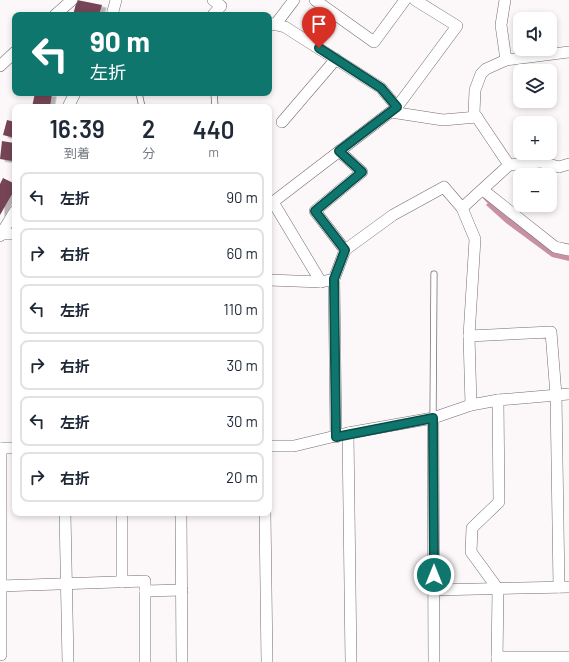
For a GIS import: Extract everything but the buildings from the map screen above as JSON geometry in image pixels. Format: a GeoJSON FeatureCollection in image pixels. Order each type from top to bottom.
{"type":"FeatureCollection","features":[{"type":"Feature","properties":{"kind":"street"},"geometry":{"type":"LineString","coordinates":[[58,12],[72,0]]}},
{"type":"Feature","properties":{"kind":"street"},"geometry":{"type":"LineString","coordinates":[[113,12],[116,0]]}},
{"type":"Feature","properties":{"kind":"street"},"geometry":{"type":"LineString","coordinates":[[294,0],[272,24],[285,28],[381,88],[394,109],[443,120],[477,117]]}},
{"type":"Feature","properties":{"kind":"street"},"geometry":{"type":"LineString","coordinates":[[315,0],[374,42],[405,0]]}},
{"type":"Feature","properties":{"kind":"street"},"geometry":{"type":"LineString","coordinates":[[272,198],[339,151],[394,109],[457,26],[415,0]]}},
{"type":"Feature","properties":{"kind":"street"},"geometry":{"type":"LineString","coordinates":[[504,0],[501,25],[506,60]]}},
{"type":"Feature","properties":{"kind":"street"},"geometry":{"type":"LineString","coordinates":[[214,12],[221,2]]}},
{"type":"Feature","properties":{"kind":"street"},"geometry":{"type":"LineString","coordinates":[[509,165],[474,113],[475,90],[481,74],[486,69],[506,60],[569,52]]}},
{"type":"Feature","properties":{"kind":"street"},"geometry":{"type":"LineString","coordinates":[[0,66],[12,55]]}},
{"type":"Feature","properties":{"kind":"street"},"geometry":{"type":"LineString","coordinates":[[282,122],[336,60]]}},
{"type":"Feature","properties":{"kind":"street"},"geometry":{"type":"LineString","coordinates":[[339,151],[362,172],[315,211],[345,250]]}},
{"type":"Feature","properties":{"kind":"street"},"geometry":{"type":"LineString","coordinates":[[462,208],[509,165],[542,162],[559,167],[569,164]]}},
{"type":"Feature","properties":{"kind":"street"},"geometry":{"type":"LineString","coordinates":[[336,437],[334,279],[345,250],[393,215],[444,187],[462,208],[474,239],[469,336],[471,405]]}},
{"type":"Feature","properties":{"kind":"street"},"geometry":{"type":"LineString","coordinates":[[483,190],[555,247],[569,250]]}},
{"type":"Feature","properties":{"kind":"street"},"geometry":{"type":"LineString","coordinates":[[272,201],[321,282]]}},
{"type":"Feature","properties":{"kind":"street"},"geometry":{"type":"LineString","coordinates":[[1,235],[12,216]]}},
{"type":"Feature","properties":{"kind":"street"},"geometry":{"type":"LineString","coordinates":[[1,235],[12,234]]}},
{"type":"Feature","properties":{"kind":"street"},"geometry":{"type":"LineString","coordinates":[[272,280],[321,282],[334,279]]}},
{"type":"Feature","properties":{"kind":"street"},"geometry":{"type":"LineString","coordinates":[[434,590],[564,587],[556,395],[551,332],[469,336]]}},
{"type":"Feature","properties":{"kind":"street"},"geometry":{"type":"LineString","coordinates":[[272,446],[294,446],[348,433],[433,418],[471,405],[498,400],[569,394]]}},
{"type":"Feature","properties":{"kind":"street"},"geometry":{"type":"LineString","coordinates":[[498,400],[499,502],[472,528],[471,552],[498,589],[497,660],[569,657]]}},
{"type":"Feature","properties":{"kind":"street"},"geometry":{"type":"LineString","coordinates":[[433,418],[434,662]]}},
{"type":"Feature","properties":{"kind":"street"},"geometry":{"type":"LineString","coordinates":[[348,433],[351,662]]}},
{"type":"Feature","properties":{"kind":"street"},"geometry":{"type":"LineString","coordinates":[[1,656],[0,448],[12,448]]}},
{"type":"Feature","properties":{"kind":"street"},"geometry":{"type":"LineString","coordinates":[[65,516],[68,662]]}},
{"type":"Feature","properties":{"kind":"street"},"geometry":{"type":"LineString","coordinates":[[122,516],[122,582]]}},
{"type":"Feature","properties":{"kind":"street"},"geometry":{"type":"LineString","coordinates":[[181,516],[182,662]]}},
{"type":"Feature","properties":{"kind":"street"},"geometry":{"type":"LineString","coordinates":[[265,516],[267,662]]}},
{"type":"Feature","properties":{"kind":"street"},"geometry":{"type":"LineString","coordinates":[[1,586],[145,581],[145,662]]}},
{"type":"Feature","properties":{"kind":"street"},"geometry":{"type":"LineString","coordinates":[[145,591],[182,590]]}},
{"type":"Feature","properties":{"kind":"lane"},"geometry":{"type":"LineString","coordinates":[[433,418],[434,274]]}},
{"type":"Feature","properties":{"kind":"shaded area"},"geometry":{"type":"Polygon","coordinates":[[[492,199],[569,254],[569,261],[552,257],[506,223],[486,205],[492,199]]]}},
{"type":"Feature","properties":{"kind":"waterway"},"geometry":{"type":"LineString","coordinates":[[485,198],[491,204]]}},
{"type":"Feature","properties":{"kind":"route"},"geometry":{"type":"LineString","coordinates":[[319,48],[381,88],[397,107],[339,151],[362,172],[315,211],[345,250],[334,279],[336,437],[348,433],[433,418],[434,575]]}}]}
